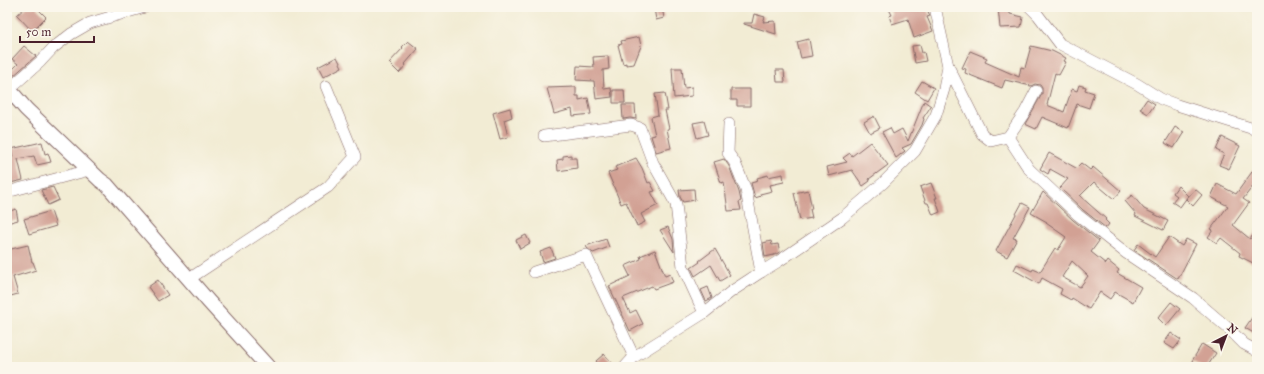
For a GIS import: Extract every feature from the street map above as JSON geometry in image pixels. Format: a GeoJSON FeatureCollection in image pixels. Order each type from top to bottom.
{"type":"FeatureCollection","features":[{"type":"Feature","properties":{"kind":"street"},"geometry":{"type":"LineString","coordinates":[[145,7],[90,23],[71,34],[8,88],[26,109],[114,193],[268,367]]}},
{"type":"Feature","properties":{"kind":"street"},"geometry":{"type":"LineString","coordinates":[[935,7],[948,66],[982,134],[991,141],[1008,137],[1025,112],[1036,91]]}},
{"type":"Feature","properties":{"kind":"street"},"geometry":{"type":"LineString","coordinates":[[1030,7],[1060,44],[1137,84],[1161,99],[1257,130]]}},
{"type":"Feature","properties":{"kind":"street"},"geometry":{"type":"LineString","coordinates":[[625,367],[634,357],[704,313],[732,291],[760,272],[780,261],[842,218],[883,183],[915,151],[936,115],[944,89],[948,66]]}},
{"type":"Feature","properties":{"kind":"street"},"geometry":{"type":"LineString","coordinates":[[189,279],[328,187],[355,157],[326,86]]}},
{"type":"Feature","properties":{"kind":"street"},"geometry":{"type":"LineString","coordinates":[[729,124],[728,153],[735,163],[746,190],[760,272]]}},
{"type":"Feature","properties":{"kind":"street"},"geometry":{"type":"LineString","coordinates":[[544,136],[631,125],[640,128],[653,163],[676,204],[682,267],[704,313]]}},
{"type":"Feature","properties":{"kind":"street"},"geometry":{"type":"LineString","coordinates":[[1008,137],[1029,169],[1078,215],[1126,253],[1193,298],[1244,344],[1257,351]]}},
{"type":"Feature","properties":{"kind":"street"},"geometry":{"type":"LineString","coordinates":[[7,192],[89,170]]}},
{"type":"Feature","properties":{"kind":"street"},"geometry":{"type":"LineString","coordinates":[[534,272],[586,255],[634,357]]}},
{"type":"Feature","properties":{"kind":"building"},"geometry":{"type":"Polygon","coordinates":[[[26,7],[36,7],[46,17],[32,31],[17,15],[26,7]]]}},
{"type":"Feature","properties":{"kind":"building"},"geometry":{"type":"Polygon","coordinates":[[[662,7],[664,18],[656,20],[654,8],[662,7]]]}},
{"type":"Feature","properties":{"kind":"building"},"geometry":{"type":"Polygon","coordinates":[[[888,7],[926,7],[930,16],[927,17],[933,31],[914,38],[908,19],[892,24],[889,16],[892,15],[888,7]]]}},
{"type":"Feature","properties":{"kind":"building"},"geometry":{"type":"Polygon","coordinates":[[[998,7],[1009,7],[1010,14],[1023,17],[1021,27],[1000,28],[998,7]]]}},
{"type":"Feature","properties":{"kind":"building"},"geometry":{"type":"Polygon","coordinates":[[[754,14],[765,17],[763,22],[775,21],[776,34],[744,24],[752,23],[754,14]]]}},
{"type":"Feature","properties":{"kind":"building"},"geometry":{"type":"Polygon","coordinates":[[[639,37],[641,46],[634,64],[623,64],[618,45],[622,44],[621,41],[639,37]]]}},
{"type":"Feature","properties":{"kind":"building"},"geometry":{"type":"Polygon","coordinates":[[[809,39],[812,56],[801,58],[797,42],[809,39]]]}},
{"type":"Feature","properties":{"kind":"building"},"geometry":{"type":"Polygon","coordinates":[[[408,41],[418,49],[399,73],[389,63],[408,41]]]}},
{"type":"Feature","properties":{"kind":"building"},"geometry":{"type":"Polygon","coordinates":[[[920,45],[922,53],[924,52],[926,61],[915,63],[912,46],[920,45]]]}},
{"type":"Feature","properties":{"kind":"building"},"geometry":{"type":"Polygon","coordinates":[[[24,46],[36,56],[12,77],[9,73],[18,64],[12,59],[24,46]]]}},
{"type":"Feature","properties":{"kind":"building"},"geometry":{"type":"Polygon","coordinates":[[[1031,46],[1052,51],[1066,58],[1064,61],[1066,62],[1059,75],[1055,73],[1047,105],[1064,112],[1072,89],[1077,91],[1079,85],[1086,87],[1085,90],[1094,93],[1089,108],[1077,104],[1068,128],[1042,117],[1036,129],[1025,124],[1042,94],[1042,88],[1040,85],[1035,84],[1031,86],[1005,80],[1002,88],[965,73],[966,69],[962,68],[970,51],[987,58],[985,62],[1019,77],[1021,67],[1025,68],[1031,46]]]}},
{"type":"Feature","properties":{"kind":"building"},"geometry":{"type":"Polygon","coordinates":[[[608,56],[609,69],[603,70],[604,89],[611,88],[612,97],[596,99],[594,81],[576,80],[577,66],[594,67],[593,57],[608,56]]]}},
{"type":"Feature","properties":{"kind":"building"},"geometry":{"type":"Polygon","coordinates":[[[337,57],[342,67],[323,77],[318,67],[337,57]]]}},
{"type":"Feature","properties":{"kind":"building"},"geometry":{"type":"Polygon","coordinates":[[[672,68],[682,68],[684,88],[692,87],[692,96],[674,98],[672,68]]]}},
{"type":"Feature","properties":{"kind":"building"},"geometry":{"type":"Polygon","coordinates":[[[776,70],[784,70],[785,82],[777,82],[776,70]]]}},
{"type":"Feature","properties":{"kind":"building"},"geometry":{"type":"Polygon","coordinates":[[[922,81],[934,88],[927,100],[915,92],[922,81]]]}},
{"type":"Feature","properties":{"kind":"building"},"geometry":{"type":"Polygon","coordinates":[[[576,87],[576,96],[579,96],[579,100],[588,98],[591,114],[573,116],[572,109],[554,114],[547,88],[576,87]]]}},
{"type":"Feature","properties":{"kind":"building"},"geometry":{"type":"Polygon","coordinates":[[[731,89],[750,89],[750,106],[737,106],[737,100],[731,100],[731,89]]]}},
{"type":"Feature","properties":{"kind":"building"},"geometry":{"type":"Polygon","coordinates":[[[613,90],[624,90],[625,103],[613,103],[613,90]]]}},
{"type":"Feature","properties":{"kind":"building"},"geometry":{"type":"Polygon","coordinates":[[[665,93],[668,110],[665,110],[669,129],[667,129],[671,148],[656,152],[651,136],[655,135],[651,117],[658,115],[655,94],[665,93]]]}},
{"type":"Feature","properties":{"kind":"building"},"geometry":{"type":"Polygon","coordinates":[[[1147,99],[1155,104],[1148,114],[1140,109],[1147,99]]]}},
{"type":"Feature","properties":{"kind":"building"},"geometry":{"type":"Polygon","coordinates":[[[924,101],[931,106],[923,118],[922,125],[911,144],[902,148],[905,151],[896,158],[882,132],[890,128],[893,134],[902,129],[908,141],[924,101]]]}},
{"type":"Feature","properties":{"kind":"building"},"geometry":{"type":"Polygon","coordinates":[[[622,105],[635,105],[636,119],[623,119],[622,105]]]}},
{"type":"Feature","properties":{"kind":"building"},"geometry":{"type":"Polygon","coordinates":[[[510,108],[512,117],[504,120],[508,137],[500,139],[493,113],[510,108]]]}},
{"type":"Feature","properties":{"kind":"building"},"geometry":{"type":"Polygon","coordinates":[[[874,116],[880,128],[870,133],[864,122],[874,116]]]}},
{"type":"Feature","properties":{"kind":"building"},"geometry":{"type":"Polygon","coordinates":[[[704,121],[708,135],[697,138],[693,123],[704,121]]]}},
{"type":"Feature","properties":{"kind":"building"},"geometry":{"type":"Polygon","coordinates":[[[1175,127],[1184,132],[1174,148],[1165,143],[1175,127]]]}},
{"type":"Feature","properties":{"kind":"building"},"geometry":{"type":"Polygon","coordinates":[[[1222,137],[1240,146],[1229,169],[1219,165],[1224,154],[1216,150],[1222,137]]]}},
{"type":"Feature","properties":{"kind":"building"},"geometry":{"type":"Polygon","coordinates":[[[42,142],[45,154],[48,153],[51,162],[37,165],[34,156],[18,159],[23,180],[10,183],[7,170],[7,158],[13,157],[11,149],[42,142]]]}},
{"type":"Feature","properties":{"kind":"building"},"geometry":{"type":"Polygon","coordinates":[[[870,142],[888,165],[869,179],[870,181],[863,186],[852,170],[829,176],[827,167],[847,162],[843,158],[850,153],[852,156],[870,142]]]}},
{"type":"Feature","properties":{"kind":"building"},"geometry":{"type":"Polygon","coordinates":[[[1049,153],[1076,168],[1081,163],[1090,170],[1093,167],[1121,191],[1114,199],[1094,182],[1080,196],[1106,219],[1105,220],[1109,224],[1106,228],[1083,210],[1060,188],[1068,179],[1050,169],[1048,174],[1040,169],[1049,153]]]}},
{"type":"Feature","properties":{"kind":"building"},"geometry":{"type":"Polygon","coordinates":[[[571,155],[571,158],[576,158],[577,168],[558,171],[557,160],[563,159],[563,156],[571,155]]]}},
{"type":"Feature","properties":{"kind":"building"},"geometry":{"type":"Polygon","coordinates":[[[636,158],[648,183],[650,182],[655,191],[651,192],[658,205],[641,214],[645,222],[637,226],[626,202],[621,204],[608,173],[617,170],[615,167],[636,158]]]}},
{"type":"Feature","properties":{"kind":"building"},"geometry":{"type":"Polygon","coordinates":[[[724,159],[729,166],[739,192],[741,210],[728,211],[724,182],[721,183],[714,162],[724,159]]]}},
{"type":"Feature","properties":{"kind":"building"},"geometry":{"type":"Polygon","coordinates":[[[1257,165],[1257,181],[1243,199],[1249,203],[1233,225],[1250,239],[1257,230],[1257,265],[1239,256],[1240,253],[1221,238],[1217,243],[1208,237],[1213,230],[1211,229],[1228,206],[1211,197],[1217,184],[1236,194],[1257,165]]]}},
{"type":"Feature","properties":{"kind":"building"},"geometry":{"type":"Polygon","coordinates":[[[783,174],[784,182],[770,185],[772,191],[760,194],[761,196],[755,198],[751,183],[758,181],[757,178],[768,175],[768,177],[783,174]]]}},
{"type":"Feature","properties":{"kind":"building"},"geometry":{"type":"Polygon","coordinates":[[[931,183],[937,198],[935,198],[940,212],[933,215],[928,203],[926,203],[920,187],[931,183]]]}},
{"type":"Feature","properties":{"kind":"building"},"geometry":{"type":"Polygon","coordinates":[[[1178,186],[1188,196],[1180,207],[1172,202],[1177,196],[1173,193],[1178,186]]]}},
{"type":"Feature","properties":{"kind":"building"},"geometry":{"type":"Polygon","coordinates":[[[53,187],[59,200],[48,205],[41,190],[53,187]]]}},
{"type":"Feature","properties":{"kind":"building"},"geometry":{"type":"Polygon","coordinates":[[[694,189],[695,200],[683,202],[680,197],[679,190],[694,189]]]}},
{"type":"Feature","properties":{"kind":"building"},"geometry":{"type":"Polygon","coordinates":[[[1195,189],[1202,195],[1193,206],[1186,199],[1195,189]]]}},
{"type":"Feature","properties":{"kind":"building"},"geometry":{"type":"Polygon","coordinates":[[[808,190],[812,209],[810,209],[812,218],[800,220],[794,193],[808,190]]]}},
{"type":"Feature","properties":{"kind":"building"},"geometry":{"type":"Polygon","coordinates":[[[1043,192],[1073,220],[1099,241],[1091,252],[1106,264],[1108,261],[1119,270],[1117,273],[1141,287],[1133,302],[1115,292],[1110,299],[1100,292],[1089,309],[1072,298],[1071,300],[1060,294],[1062,289],[1042,278],[1039,284],[1014,270],[1017,264],[1032,271],[1033,269],[1040,272],[1055,248],[1058,250],[1066,237],[1046,223],[1047,222],[1031,213],[1043,192]],[[1072,261],[1062,277],[1080,287],[1088,276],[1072,261]]]}},
{"type":"Feature","properties":{"kind":"building"},"geometry":{"type":"Polygon","coordinates":[[[1132,195],[1144,209],[1168,221],[1163,230],[1135,216],[1136,214],[1125,201],[1132,195]]]}},
{"type":"Feature","properties":{"kind":"building"},"geometry":{"type":"Polygon","coordinates":[[[1022,203],[1030,207],[1013,238],[1017,239],[1007,257],[996,251],[1022,203]]]}},
{"type":"Feature","properties":{"kind":"building"},"geometry":{"type":"Polygon","coordinates":[[[16,209],[18,220],[7,223],[7,212],[16,209]]]}},
{"type":"Feature","properties":{"kind":"building"},"geometry":{"type":"Polygon","coordinates":[[[51,211],[56,226],[29,234],[24,219],[51,211]]]}},
{"type":"Feature","properties":{"kind":"building"},"geometry":{"type":"Polygon","coordinates":[[[668,227],[673,239],[674,252],[660,230],[668,227]]]}},
{"type":"Feature","properties":{"kind":"building"},"geometry":{"type":"Polygon","coordinates":[[[526,235],[530,243],[520,249],[516,240],[526,235]]]}},
{"type":"Feature","properties":{"kind":"building"},"geometry":{"type":"Polygon","coordinates":[[[1169,237],[1182,246],[1186,239],[1196,244],[1178,279],[1134,250],[1138,244],[1155,257],[1169,237]]]}},
{"type":"Feature","properties":{"kind":"building"},"geometry":{"type":"Polygon","coordinates":[[[606,239],[609,247],[593,253],[586,246],[606,239]]]}},
{"type":"Feature","properties":{"kind":"building"},"geometry":{"type":"Polygon","coordinates":[[[771,241],[772,245],[778,244],[780,252],[765,257],[763,243],[771,241]]]}},
{"type":"Feature","properties":{"kind":"building"},"geometry":{"type":"Polygon","coordinates":[[[28,245],[32,262],[36,270],[13,277],[18,294],[7,297],[7,250],[28,245]]]}},
{"type":"Feature","properties":{"kind":"building"},"geometry":{"type":"Polygon","coordinates":[[[551,248],[555,258],[543,262],[540,252],[551,248]]]}},
{"type":"Feature","properties":{"kind":"building"},"geometry":{"type":"Polygon","coordinates":[[[715,249],[730,275],[720,281],[711,265],[695,276],[691,268],[715,249]]]}},
{"type":"Feature","properties":{"kind":"building"},"geometry":{"type":"Polygon","coordinates":[[[655,250],[665,276],[670,274],[673,282],[654,289],[652,286],[623,298],[630,313],[636,310],[643,324],[630,331],[609,286],[630,276],[625,266],[641,259],[640,256],[655,250]]]}},
{"type":"Feature","properties":{"kind":"building"},"geometry":{"type":"Polygon","coordinates":[[[158,280],[168,295],[158,301],[148,287],[158,280]]]}},
{"type":"Feature","properties":{"kind":"building"},"geometry":{"type":"Polygon","coordinates":[[[708,287],[712,298],[706,301],[701,290],[708,287]]]}},
{"type":"Feature","properties":{"kind":"building"},"geometry":{"type":"Polygon","coordinates":[[[1171,302],[1180,309],[1166,326],[1158,318],[1171,302]]]}},
{"type":"Feature","properties":{"kind":"building"},"geometry":{"type":"Polygon","coordinates":[[[1257,310],[1257,335],[1245,328],[1257,310]]]}},
{"type":"Feature","properties":{"kind":"building"},"geometry":{"type":"Polygon","coordinates":[[[1171,333],[1181,340],[1174,349],[1164,343],[1171,333]]]}},
{"type":"Feature","properties":{"kind":"building"},"geometry":{"type":"Polygon","coordinates":[[[1202,344],[1216,353],[1207,367],[1201,367],[1192,361],[1202,344]]]}},
{"type":"Feature","properties":{"kind":"building"},"geometry":{"type":"Polygon","coordinates":[[[604,354],[613,364],[609,367],[601,367],[596,361],[604,354]]]}}]}
